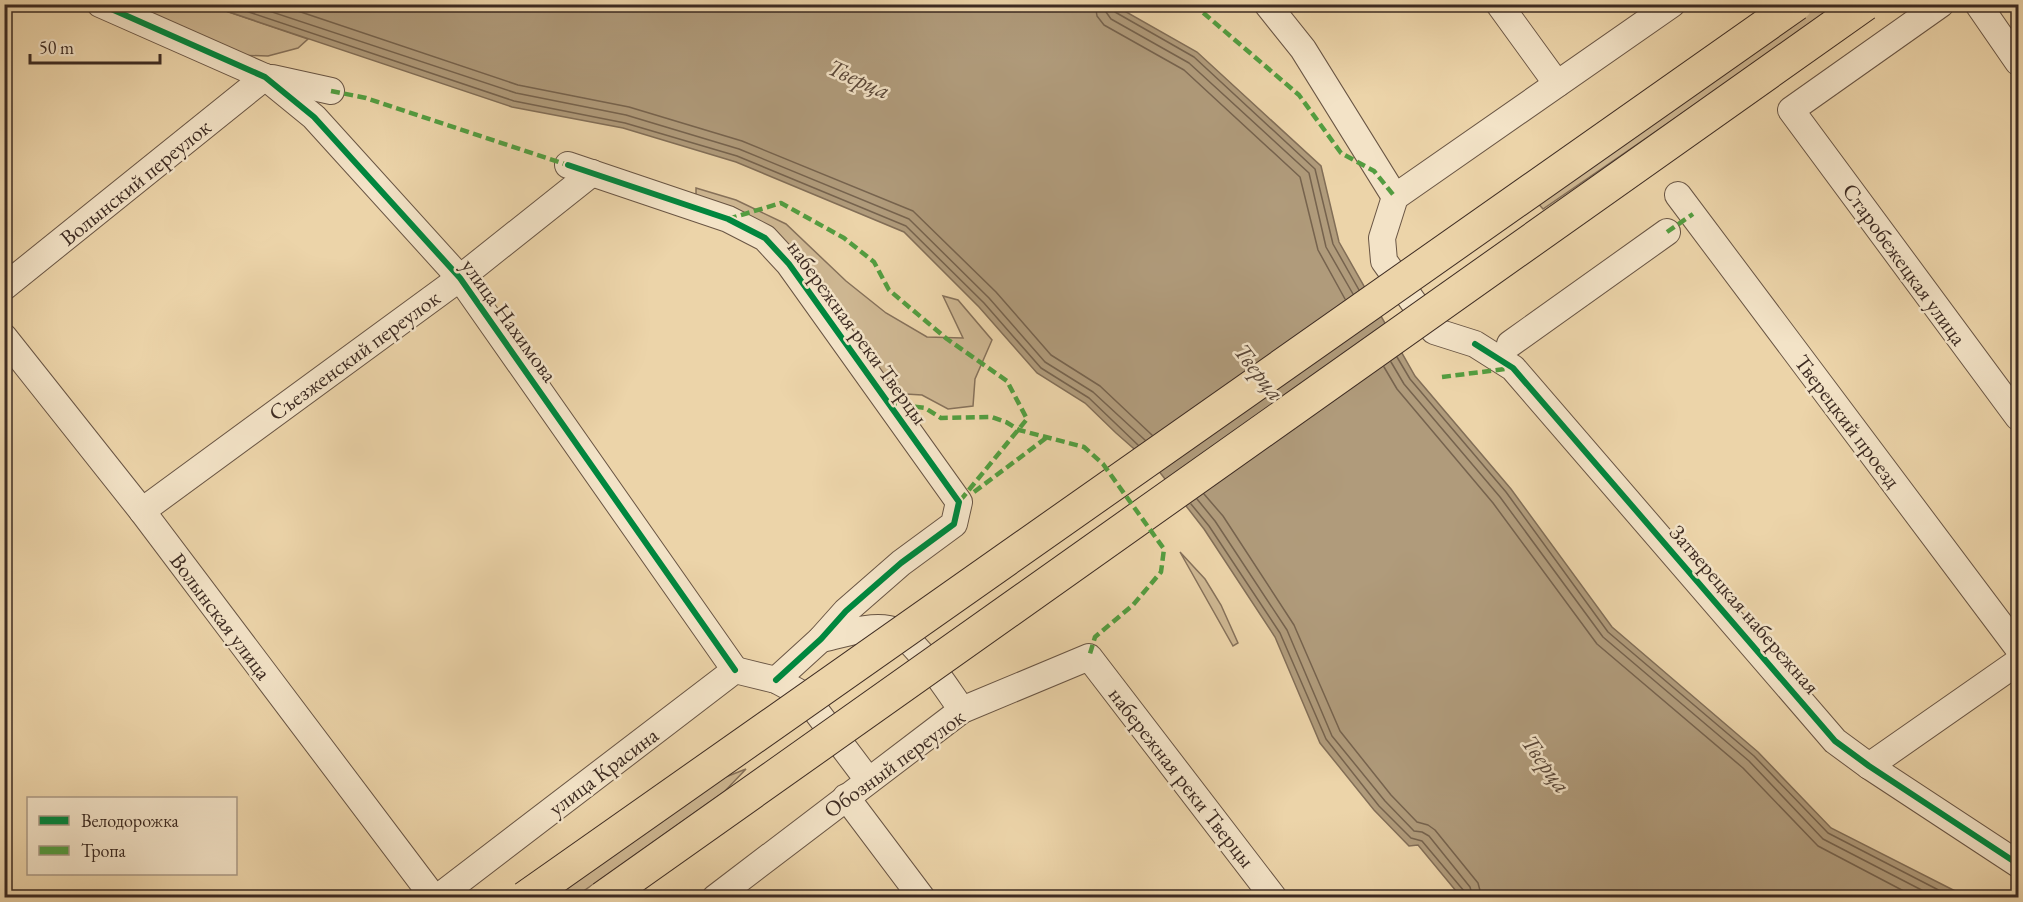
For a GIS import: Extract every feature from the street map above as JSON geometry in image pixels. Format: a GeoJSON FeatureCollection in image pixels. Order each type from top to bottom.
{"type":"FeatureCollection","features":[{"type":"Feature","properties":{"kind":"main road"},"geometry":{"type":"LineString","coordinates":[[525,897],[1796,4]]}},
{"type":"Feature","properties":{"kind":"main road"},"geometry":{"type":"LineString","coordinates":[[603,897],[1865,4]]}},
{"type":"Feature","properties":{"kind":"street","name":"улица Нахимова"},"geometry":{"type":"LineString","coordinates":[[100,4],[265,77],[314,117],[460,278],[735,670]]}},
{"type":"Feature","properties":{"kind":"street"},"geometry":{"type":"LineString","coordinates":[[1268,4],[1303,49],[1395,197],[1672,4]]}},
{"type":"Feature","properties":{"kind":"street"},"geometry":{"type":"LineString","coordinates":[[1499,4],[1557,84]]}},
{"type":"Feature","properties":{"kind":"street","name":"Старобежецкая улица"},"geometry":{"type":"LineString","coordinates":[[1941,4],[1791,110],[2019,417]]}},
{"type":"Feature","properties":{"kind":"street"},"geometry":{"type":"LineString","coordinates":[[1978,4],[2019,62]]}},
{"type":"Feature","properties":{"kind":"street"},"geometry":{"type":"LineString","coordinates":[[265,77],[331,91]]}},
{"type":"Feature","properties":{"kind":"street","name":"Волынский переулок"},"geometry":{"type":"LineString","coordinates":[[4,287],[265,77]]}},
{"type":"Feature","properties":{"kind":"street","name":"набережная реки Тверцы"},"geometry":{"type":"LineString","coordinates":[[568,165],[728,219],[765,238],[789,264],[959,502],[954,524],[901,563],[854,604],[821,639]]}},
{"type":"Feature","properties":{"kind":"street","name":"Съезженский переулок"},"geometry":{"type":"LineString","coordinates":[[142,511],[460,278],[592,173]]}},
{"type":"Feature","properties":{"kind":"street","name":"Тверецкий проезд"},"geometry":{"type":"LineString","coordinates":[[1678,195],[2019,648]]}},
{"type":"Feature","properties":{"kind":"street","name":"Затверецкая набережная"},"geometry":{"type":"LineString","coordinates":[[1395,197],[1382,238],[1384,261],[1434,331],[1475,344],[1510,344],[1835,741],[1869,766],[2019,864]]}},
{"type":"Feature","properties":{"kind":"street"},"geometry":{"type":"LineString","coordinates":[[1510,344],[1667,232]]}},
{"type":"Feature","properties":{"kind":"street","name":"Волынская улица"},"geometry":{"type":"LineString","coordinates":[[4,337],[142,511],[436,897]]}},
{"type":"Feature","properties":{"kind":"street"},"geometry":{"type":"LineString","coordinates":[[776,680],[821,639],[862,629],[890,629],[912,642],[962,710]]}},
{"type":"Feature","properties":{"kind":"street","name":"набережная реки Тверцы"},"geometry":{"type":"LineString","coordinates":[[1089,657],[1274,897]]}},
{"type":"Feature","properties":{"kind":"street","name":"Обозный переулок"},"geometry":{"type":"LineString","coordinates":[[715,897],[962,710],[1089,657]]}},
{"type":"Feature","properties":{"kind":"street"},"geometry":{"type":"LineString","coordinates":[[1869,766],[2019,662]]}},
{"type":"Feature","properties":{"kind":"street"},"geometry":{"type":"LineString","coordinates":[[735,670],[776,680],[804,695],[868,780]]}},
{"type":"Feature","properties":{"kind":"street","name":"улица Красина"},"geometry":{"type":"LineString","coordinates":[[436,897],[735,670]]}},
{"type":"Feature","properties":{"kind":"street"},"geometry":{"type":"LineString","coordinates":[[846,797],[922,897]]}},
{"type":"Feature","properties":{"kind":"shaded area"},"geometry":{"type":"Polygon","coordinates":[[[116,5],[208,5],[308,39],[298,48],[268,56],[234,55],[116,5]]]}},
{"type":"Feature","properties":{"kind":"shaded area"},"geometry":{"type":"Polygon","coordinates":[[[1813,5],[1840,5],[1543,209],[1535,200],[1813,5]]]}},
{"type":"Feature","properties":{"kind":"shaded area"},"geometry":{"type":"Polygon","coordinates":[[[696,188],[736,200],[786,224],[846,281],[886,313],[927,337],[963,338],[943,296],[958,300],[992,340],[975,379],[973,406],[948,409],[922,395],[889,393],[830,305],[696,198],[696,188]]]}},
{"type":"Feature","properties":{"kind":"shaded area"},"geometry":{"type":"Polygon","coordinates":[[[1180,552],[1205,579],[1221,605],[1238,643],[1233,646],[1180,552]]]}},
{"type":"Feature","properties":{"kind":"shaded area"},"geometry":{"type":"Polygon","coordinates":[[[746,769],[725,791],[575,897],[552,898],[718,780],[746,769]]]}},
{"type":"Feature","properties":{"kind":"water","name":"Тверца"},"geometry":{"type":"Polygon","coordinates":[[[208,5],[1114,5],[1197,52],[1321,166],[1339,242],[1415,376],[1511,489],[1612,627],[1758,752],[1831,828],[1967,897],[1461,897],[1418,845],[1409,846],[1374,810],[1320,743],[1275,637],[1204,529],[1158,470],[1085,403],[1037,373],[979,307],[904,232],[736,162],[623,128],[512,107],[208,5]]]}},
{"type":"Feature","properties":{"kind":"marked path"},"geometry":{"type":"LineString","coordinates":[[1193,4],[1299,95],[1341,153],[1374,171],[1395,197]]}},
{"type":"Feature","properties":{"kind":"marked path"},"geometry":{"type":"LineString","coordinates":[[331,91],[366,98],[568,165]]}},
{"type":"Feature","properties":{"kind":"marked path"},"geometry":{"type":"LineString","coordinates":[[728,219],[781,203],[844,238],[874,262],[889,290],[947,339],[1007,381],[1027,419],[959,502]]}},
{"type":"Feature","properties":{"kind":"marked path"},"geometry":{"type":"LineString","coordinates":[[1667,232],[1693,214]]}},
{"type":"Feature","properties":{"kind":"marked path"},"geometry":{"type":"LineString","coordinates":[[1442,377],[1513,368]]}},
{"type":"Feature","properties":{"kind":"marked path"},"geometry":{"type":"LineString","coordinates":[[888,403],[925,408],[941,418],[992,417],[1019,430],[1084,447],[1103,464],[1164,549],[1161,572],[1133,605],[1095,637],[1089,657]]}},
{"type":"Feature","properties":{"kind":"marked path"},"geometry":{"type":"LineString","coordinates":[[974,492],[1046,438]]}},
{"type":"Feature","properties":{"kind":"cycle path"},"geometry":{"type":"LineString","coordinates":[[100,4],[265,77],[314,117],[460,278],[735,670]]}},
{"type":"Feature","properties":{"kind":"cycle path"},"geometry":{"type":"LineString","coordinates":[[568,165],[728,219],[765,238],[789,264],[959,502],[954,524],[901,563],[846,611],[821,639],[776,680]]}},
{"type":"Feature","properties":{"kind":"cycle path"},"geometry":{"type":"LineString","coordinates":[[1475,344],[1513,368],[1835,741],[2018,864]]}}]}
